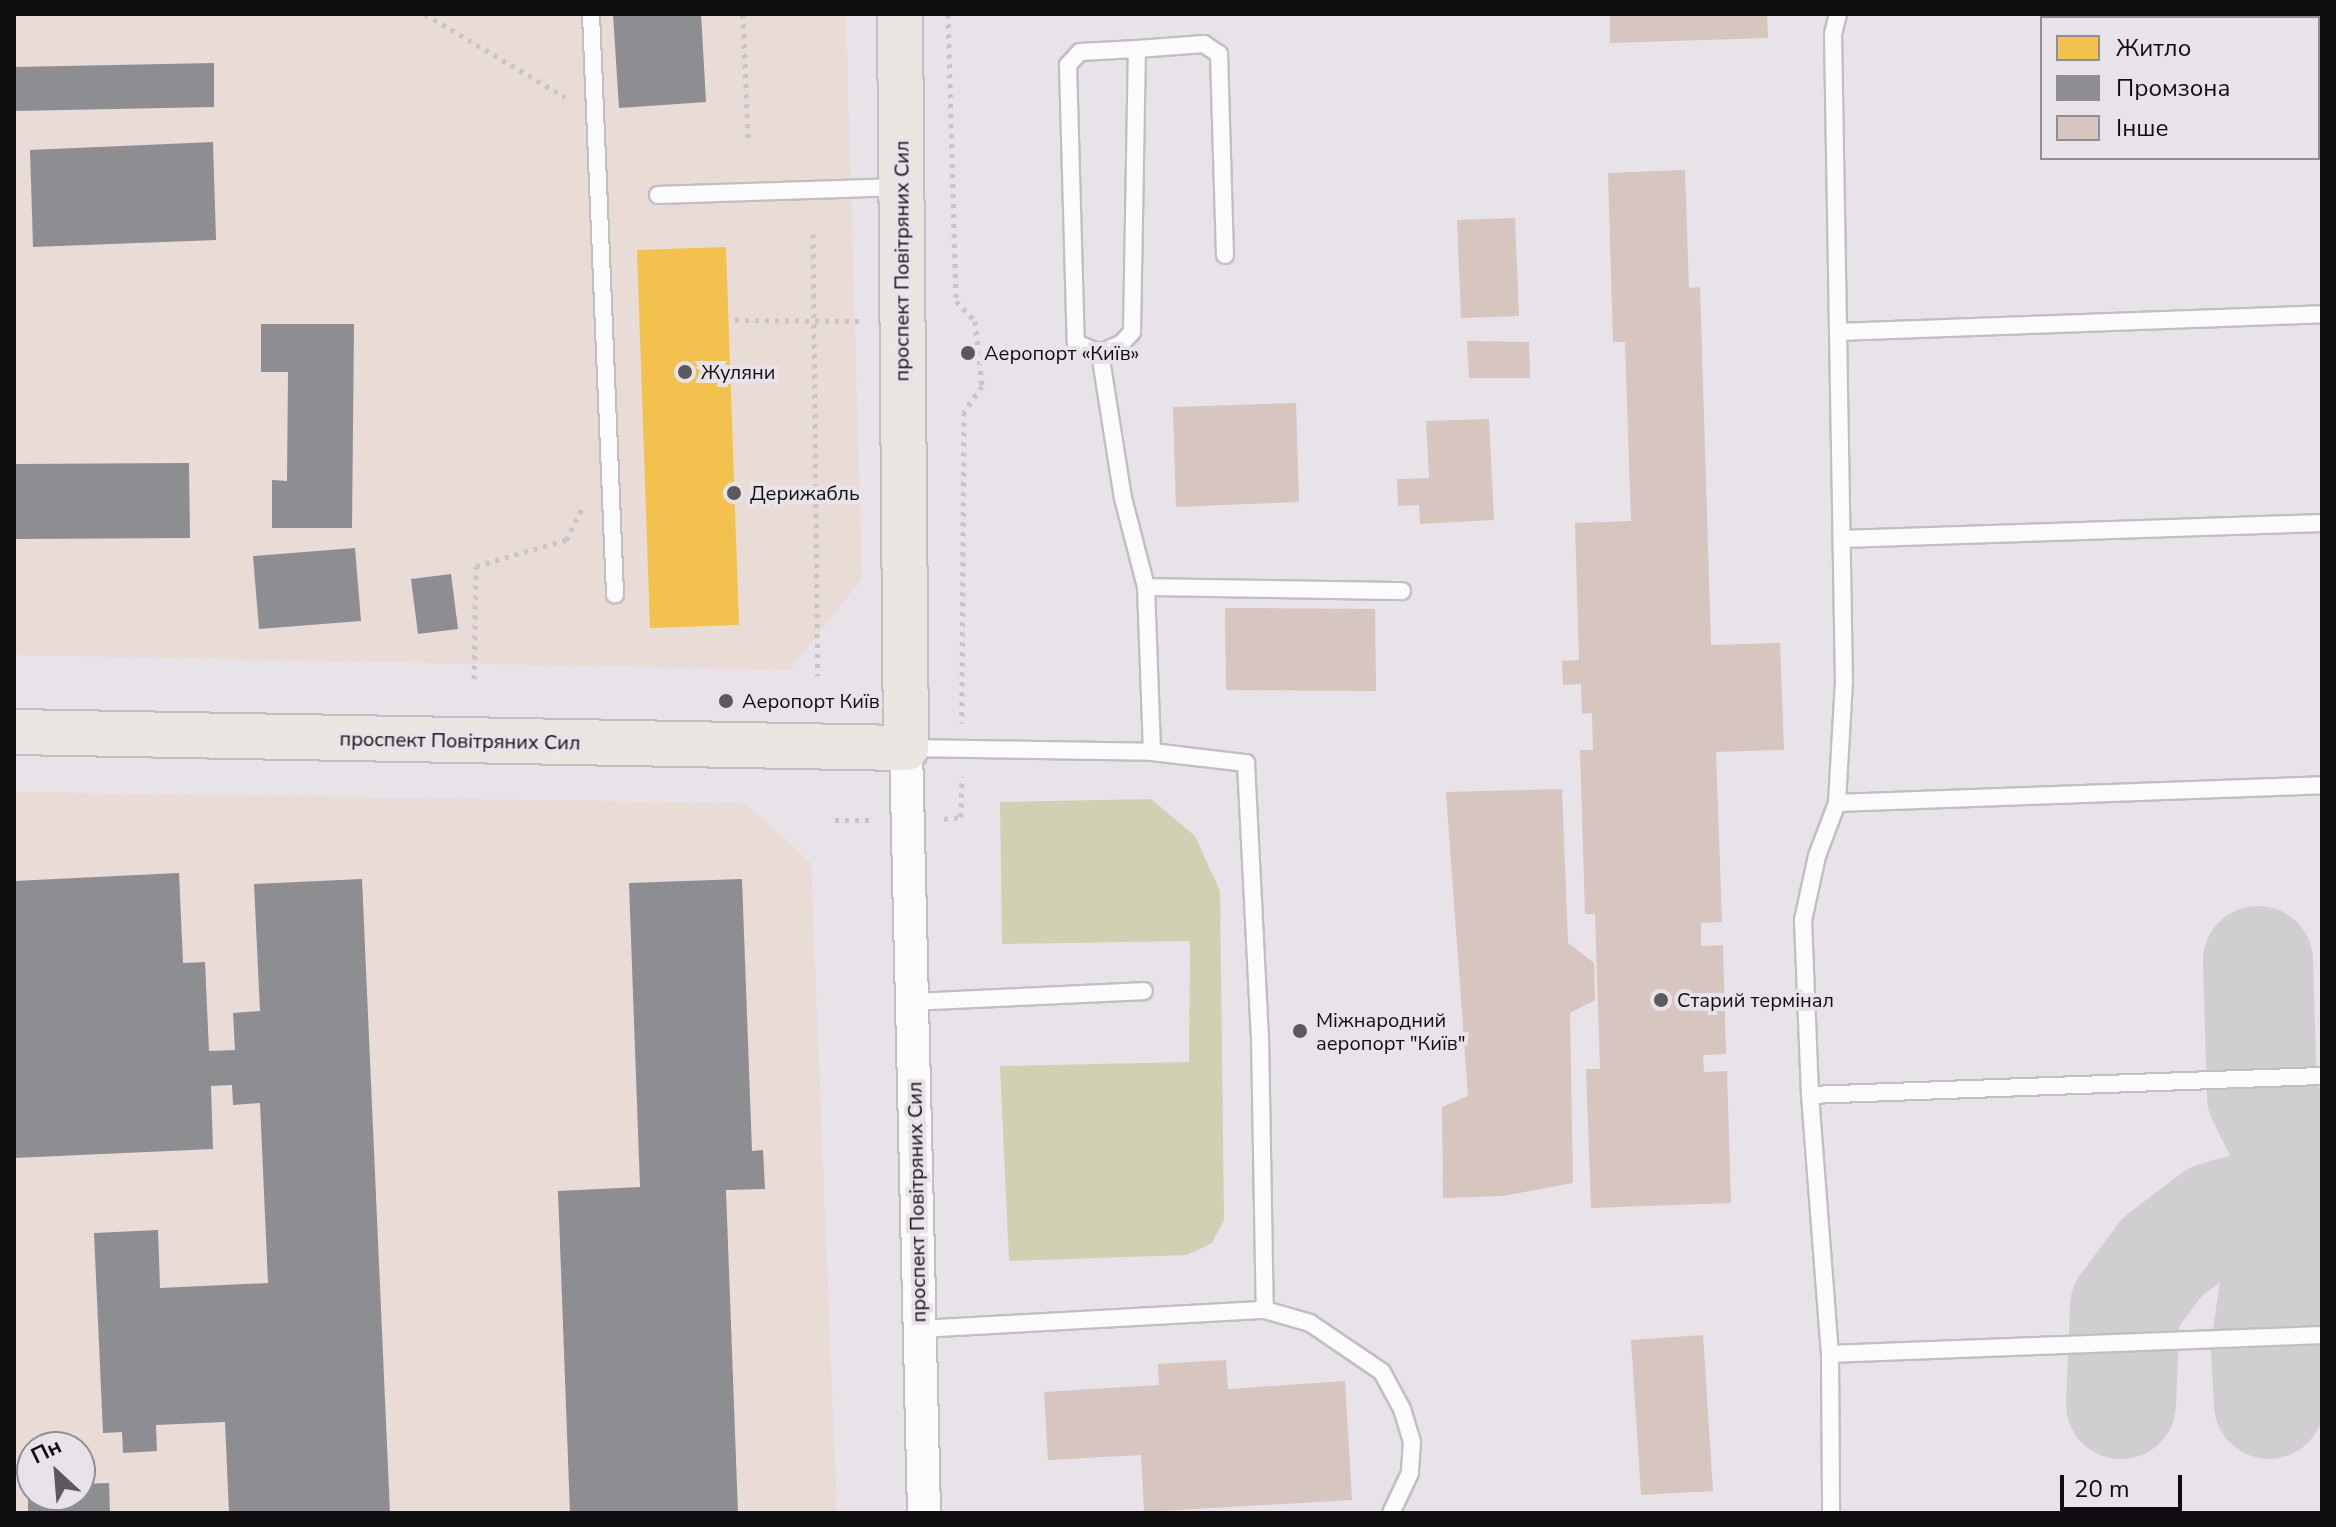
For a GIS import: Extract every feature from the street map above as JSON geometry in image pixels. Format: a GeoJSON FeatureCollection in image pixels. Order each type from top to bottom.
{"type":"FeatureCollection","features":[{"type":"Feature","properties":{"kind":"main road","name":"проспект Повітряних Сил"},"geometry":{"type":"LineString","coordinates":[[14,732],[906,748],[900,14]]}},
{"type":"Feature","properties":{"kind":"street","name":"проспект Повітряних Сил"},"geometry":{"type":"LineString","coordinates":[[906,748],[924,1513]]}},
{"type":"Feature","properties":{"kind":"lane"},"geometry":{"type":"LineString","coordinates":[[591,14],[615,595]]}},
{"type":"Feature","properties":{"kind":"lane"},"geometry":{"type":"LineString","coordinates":[[1831,1513],[1830,1354],[1810,1095],[1803,920],[1817,856],[1837,803],[1844,681],[1833,34],[1838,14]]}},
{"type":"Feature","properties":{"kind":"lane"},"geometry":{"type":"LineString","coordinates":[[1137,49],[1134,319],[1122,343],[1100,353],[1076,343],[1068,65],[1080,52],[1204,44],[1219,54],[1225,255]]}},
{"type":"Feature","properties":{"kind":"lane"},"geometry":{"type":"LineString","coordinates":[[658,195],[901,187]]}},
{"type":"Feature","properties":{"kind":"lane"},"geometry":{"type":"LineString","coordinates":[[1838,332],[2322,314]]}},
{"type":"Feature","properties":{"kind":"lane"},"geometry":{"type":"LineString","coordinates":[[1100,353],[1114,453],[1146,587],[1152,752]]}},
{"type":"Feature","properties":{"kind":"lane"},"geometry":{"type":"LineString","coordinates":[[1842,539],[2322,523]]}},
{"type":"Feature","properties":{"kind":"lane"},"geometry":{"type":"LineString","coordinates":[[1146,587],[1402,591]]}},
{"type":"Feature","properties":{"kind":"lane"},"geometry":{"type":"LineString","coordinates":[[906,748],[1152,752],[1246,763],[1260,1036],[1265,1310]]}},
{"type":"Feature","properties":{"kind":"lane"},"geometry":{"type":"LineString","coordinates":[[1837,803],[2322,785]]}},
{"type":"Feature","properties":{"kind":"lane"},"geometry":{"type":"LineString","coordinates":[[912,1002],[1144,991]]}},
{"type":"Feature","properties":{"kind":"lane"},"geometry":{"type":"LineString","coordinates":[[1810,1095],[2322,1076]]}},
{"type":"Feature","properties":{"kind":"lane"},"geometry":{"type":"LineString","coordinates":[[920,1329],[1265,1310],[1310,1323],[1382,1372],[1402,1409],[1412,1442],[1410,1473],[1391,1513]]}},
{"type":"Feature","properties":{"kind":"lane"},"geometry":{"type":"LineString","coordinates":[[1830,1354],[2322,1335]]}},
{"type":"Feature","properties":{"kind":"path"},"geometry":{"type":"LineString","coordinates":[[425,14],[569,99]]}},
{"type":"Feature","properties":{"kind":"path"},"geometry":{"type":"LineString","coordinates":[[743,14],[748,139]]}},
{"type":"Feature","properties":{"kind":"path"},"geometry":{"type":"LineString","coordinates":[[835,820],[960,819],[964,412],[982,386],[975,321],[956,301],[948,14]]}},
{"type":"Feature","properties":{"kind":"path"},"geometry":{"type":"LineString","coordinates":[[813,234],[818,676]]}},
{"type":"Feature","properties":{"kind":"path"},"geometry":{"type":"LineString","coordinates":[[735,320],[860,321]]}},
{"type":"Feature","properties":{"kind":"path"},"geometry":{"type":"LineString","coordinates":[[474,679],[476,566],[566,540],[585,503]]}},
{"type":"Feature","properties":{"kind":"shaded area"},"geometry":{"type":"Polygon","coordinates":[[[14,14],[846,14],[862,579],[789,670],[14,655],[14,14]]]}},
{"type":"Feature","properties":{"kind":"shaded area"},"geometry":{"type":"Polygon","coordinates":[[[14,792],[745,803],[811,863],[837,1513],[14,1513],[14,792]]]}},
{"type":"Feature","properties":{"kind":"green space"},"geometry":{"type":"Polygon","coordinates":[[[1151,799],[1195,836],[1220,891],[1224,1220],[1212,1243],[1187,1255],[1009,1261],[1000,1066],[1189,1062],[1190,941],[1002,944],[1000,802],[1151,799]]]}},
{"type":"Feature","properties":{"kind":"building: Житло","name":"Жуляни"},"geometry":{"type":"Polygon","coordinates":[[[726,247],[739,625],[650,628],[637,250],[726,247]]]}},
{"type":"Feature","properties":{"kind":"building: Промзона"},"geometry":{"type":"Polygon","coordinates":[[[613,14],[701,14],[706,102],[619,108],[613,14]]]}},
{"type":"Feature","properties":{"kind":"building: Промзона"},"geometry":{"type":"Polygon","coordinates":[[[214,63],[214,107],[14,111],[14,67],[214,63]]]}},
{"type":"Feature","properties":{"kind":"building: Промзона"},"geometry":{"type":"Polygon","coordinates":[[[213,142],[216,240],[33,247],[30,150],[213,142]]]}},
{"type":"Feature","properties":{"kind":"building: Промзона"},"geometry":{"type":"Polygon","coordinates":[[[261,324],[354,324],[352,528],[272,528],[272,480],[287,481],[288,372],[261,372],[261,324]]]}},
{"type":"Feature","properties":{"kind":"building: Промзона"},"geometry":{"type":"Polygon","coordinates":[[[189,463],[190,538],[14,539],[14,464],[189,463]]]}},
{"type":"Feature","properties":{"kind":"building: Промзона"},"geometry":{"type":"Polygon","coordinates":[[[355,548],[361,621],[259,629],[253,556],[355,548]]]}},
{"type":"Feature","properties":{"kind":"building: Промзона"},"geometry":{"type":"Polygon","coordinates":[[[451,574],[458,629],[418,634],[411,579],[451,574]]]}},
{"type":"Feature","properties":{"kind":"building: Промзона"},"geometry":{"type":"Polygon","coordinates":[[[179,873],[183,963],[205,962],[209,1051],[235,1050],[233,1013],[260,1011],[254,884],[362,879],[390,1513],[229,1513],[225,1422],[156,1425],[157,1451],[123,1453],[122,1432],[103,1433],[94,1233],[158,1230],[160,1288],[268,1283],[260,1103],[233,1105],[232,1085],[211,1086],[213,1149],[14,1158],[14,881],[179,873]]]}},
{"type":"Feature","properties":{"kind":"building: Промзона"},"geometry":{"type":"Polygon","coordinates":[[[742,879],[752,1151],[763,1150],[765,1189],[726,1190],[738,1513],[570,1513],[558,1191],[640,1187],[629,883],[742,879]]]}},
{"type":"Feature","properties":{"kind":"building: Промзона"},"geometry":{"type":"Polygon","coordinates":[[[96,1483],[109,1483],[110,1513],[28,1513],[96,1511],[96,1483]]]}},
{"type":"Feature","properties":{"kind":"building: Інше"},"geometry":{"type":"Polygon","coordinates":[[[1610,14],[1767,14],[1768,38],[1610,43],[1610,14]]]}},
{"type":"Feature","properties":{"kind":"building: Інше"},"geometry":{"type":"Polygon","coordinates":[[[1685,170],[1689,288],[1700,287],[1711,645],[1780,643],[1784,750],[1716,752],[1722,922],[1701,923],[1701,946],[1723,945],[1726,1054],[1703,1055],[1704,1072],[1727,1071],[1731,1203],[1591,1208],[1586,1069],[1600,1069],[1595,914],[1585,914],[1580,750],[1593,750],[1592,713],[1582,714],[1581,684],[1563,685],[1562,661],[1579,660],[1575,523],[1631,521],[1625,342],[1613,342],[1608,173],[1685,170]]]}},
{"type":"Feature","properties":{"kind":"building: Інше"},"geometry":{"type":"Polygon","coordinates":[[[1515,218],[1519,316],[1461,318],[1457,220],[1515,218]]]}},
{"type":"Feature","properties":{"kind":"building: Інше"},"geometry":{"type":"Polygon","coordinates":[[[1467,341],[1529,342],[1530,378],[1469,378],[1467,341]]]}},
{"type":"Feature","properties":{"kind":"building: Інше"},"geometry":{"type":"Polygon","coordinates":[[[1296,403],[1299,502],[1176,507],[1173,407],[1296,403]]]}},
{"type":"Feature","properties":{"kind":"building: Інше"},"geometry":{"type":"Polygon","coordinates":[[[1489,419],[1494,520],[1420,524],[1419,505],[1398,506],[1397,479],[1429,478],[1426,421],[1489,419]]]}},
{"type":"Feature","properties":{"kind":"building: Інше"},"geometry":{"type":"Polygon","coordinates":[[[1225,608],[1375,609],[1376,691],[1226,690],[1225,608]]]}},
{"type":"Feature","properties":{"kind":"building: Інше"},"geometry":{"type":"Polygon","coordinates":[[[1562,789],[1568,943],[1594,963],[1595,1000],[1570,1013],[1573,1183],[1503,1196],[1443,1198],[1442,1107],[1468,1096],[1446,792],[1562,789]]]}},
{"type":"Feature","properties":{"kind":"building: Інше"},"geometry":{"type":"Polygon","coordinates":[[[1703,1335],[1713,1491],[1641,1495],[1631,1340],[1703,1335]]]}},
{"type":"Feature","properties":{"kind":"building: Інше"},"geometry":{"type":"Polygon","coordinates":[[[1226,1360],[1228,1389],[1345,1381],[1352,1500],[1144,1512],[1141,1455],[1048,1460],[1044,1392],[1159,1385],[1158,1364],[1226,1360]]]}},
{"type":"Feature","properties":{"kind":"taxiway"},"geometry":{"type":"LineString","coordinates":[[2258,961],[2262,1096],[2287,1148],[2322,1180]]}},
{"type":"Feature","properties":{"kind":"taxiway"},"geometry":{"type":"LineString","coordinates":[[2121,1404],[2125,1307],[2162,1257],[2215,1217],[2249,1207],[2322,1204]]}},
{"type":"Feature","properties":{"kind":"taxiway"},"geometry":{"type":"LineString","coordinates":[[2269,1404],[2266,1347],[2273,1299],[2283,1275],[2322,1233]]}},
{"type":"Feature","properties":{"kind":"place","name":"Аеропорт «Київ»"},"geometry":{"type":"Point","coordinates":[968,353]}},
{"type":"Feature","properties":{"kind":"place","name":"Жуляни"},"geometry":{"type":"Point","coordinates":[685,372]}},
{"type":"Feature","properties":{"kind":"place","name":"Дерижабль"},"geometry":{"type":"Point","coordinates":[734,493]}},
{"type":"Feature","properties":{"kind":"place","name":"Аеропорт Київ"},"geometry":{"type":"Point","coordinates":[726,701]}},
{"type":"Feature","properties":{"kind":"place","name":"Старий термінал"},"geometry":{"type":"Point","coordinates":[1661,1000]}},
{"type":"Feature","properties":{"kind":"place","name":"Міжнародний аеропорт \"Київ\""},"geometry":{"type":"Point","coordinates":[1300,1031]}}]}
